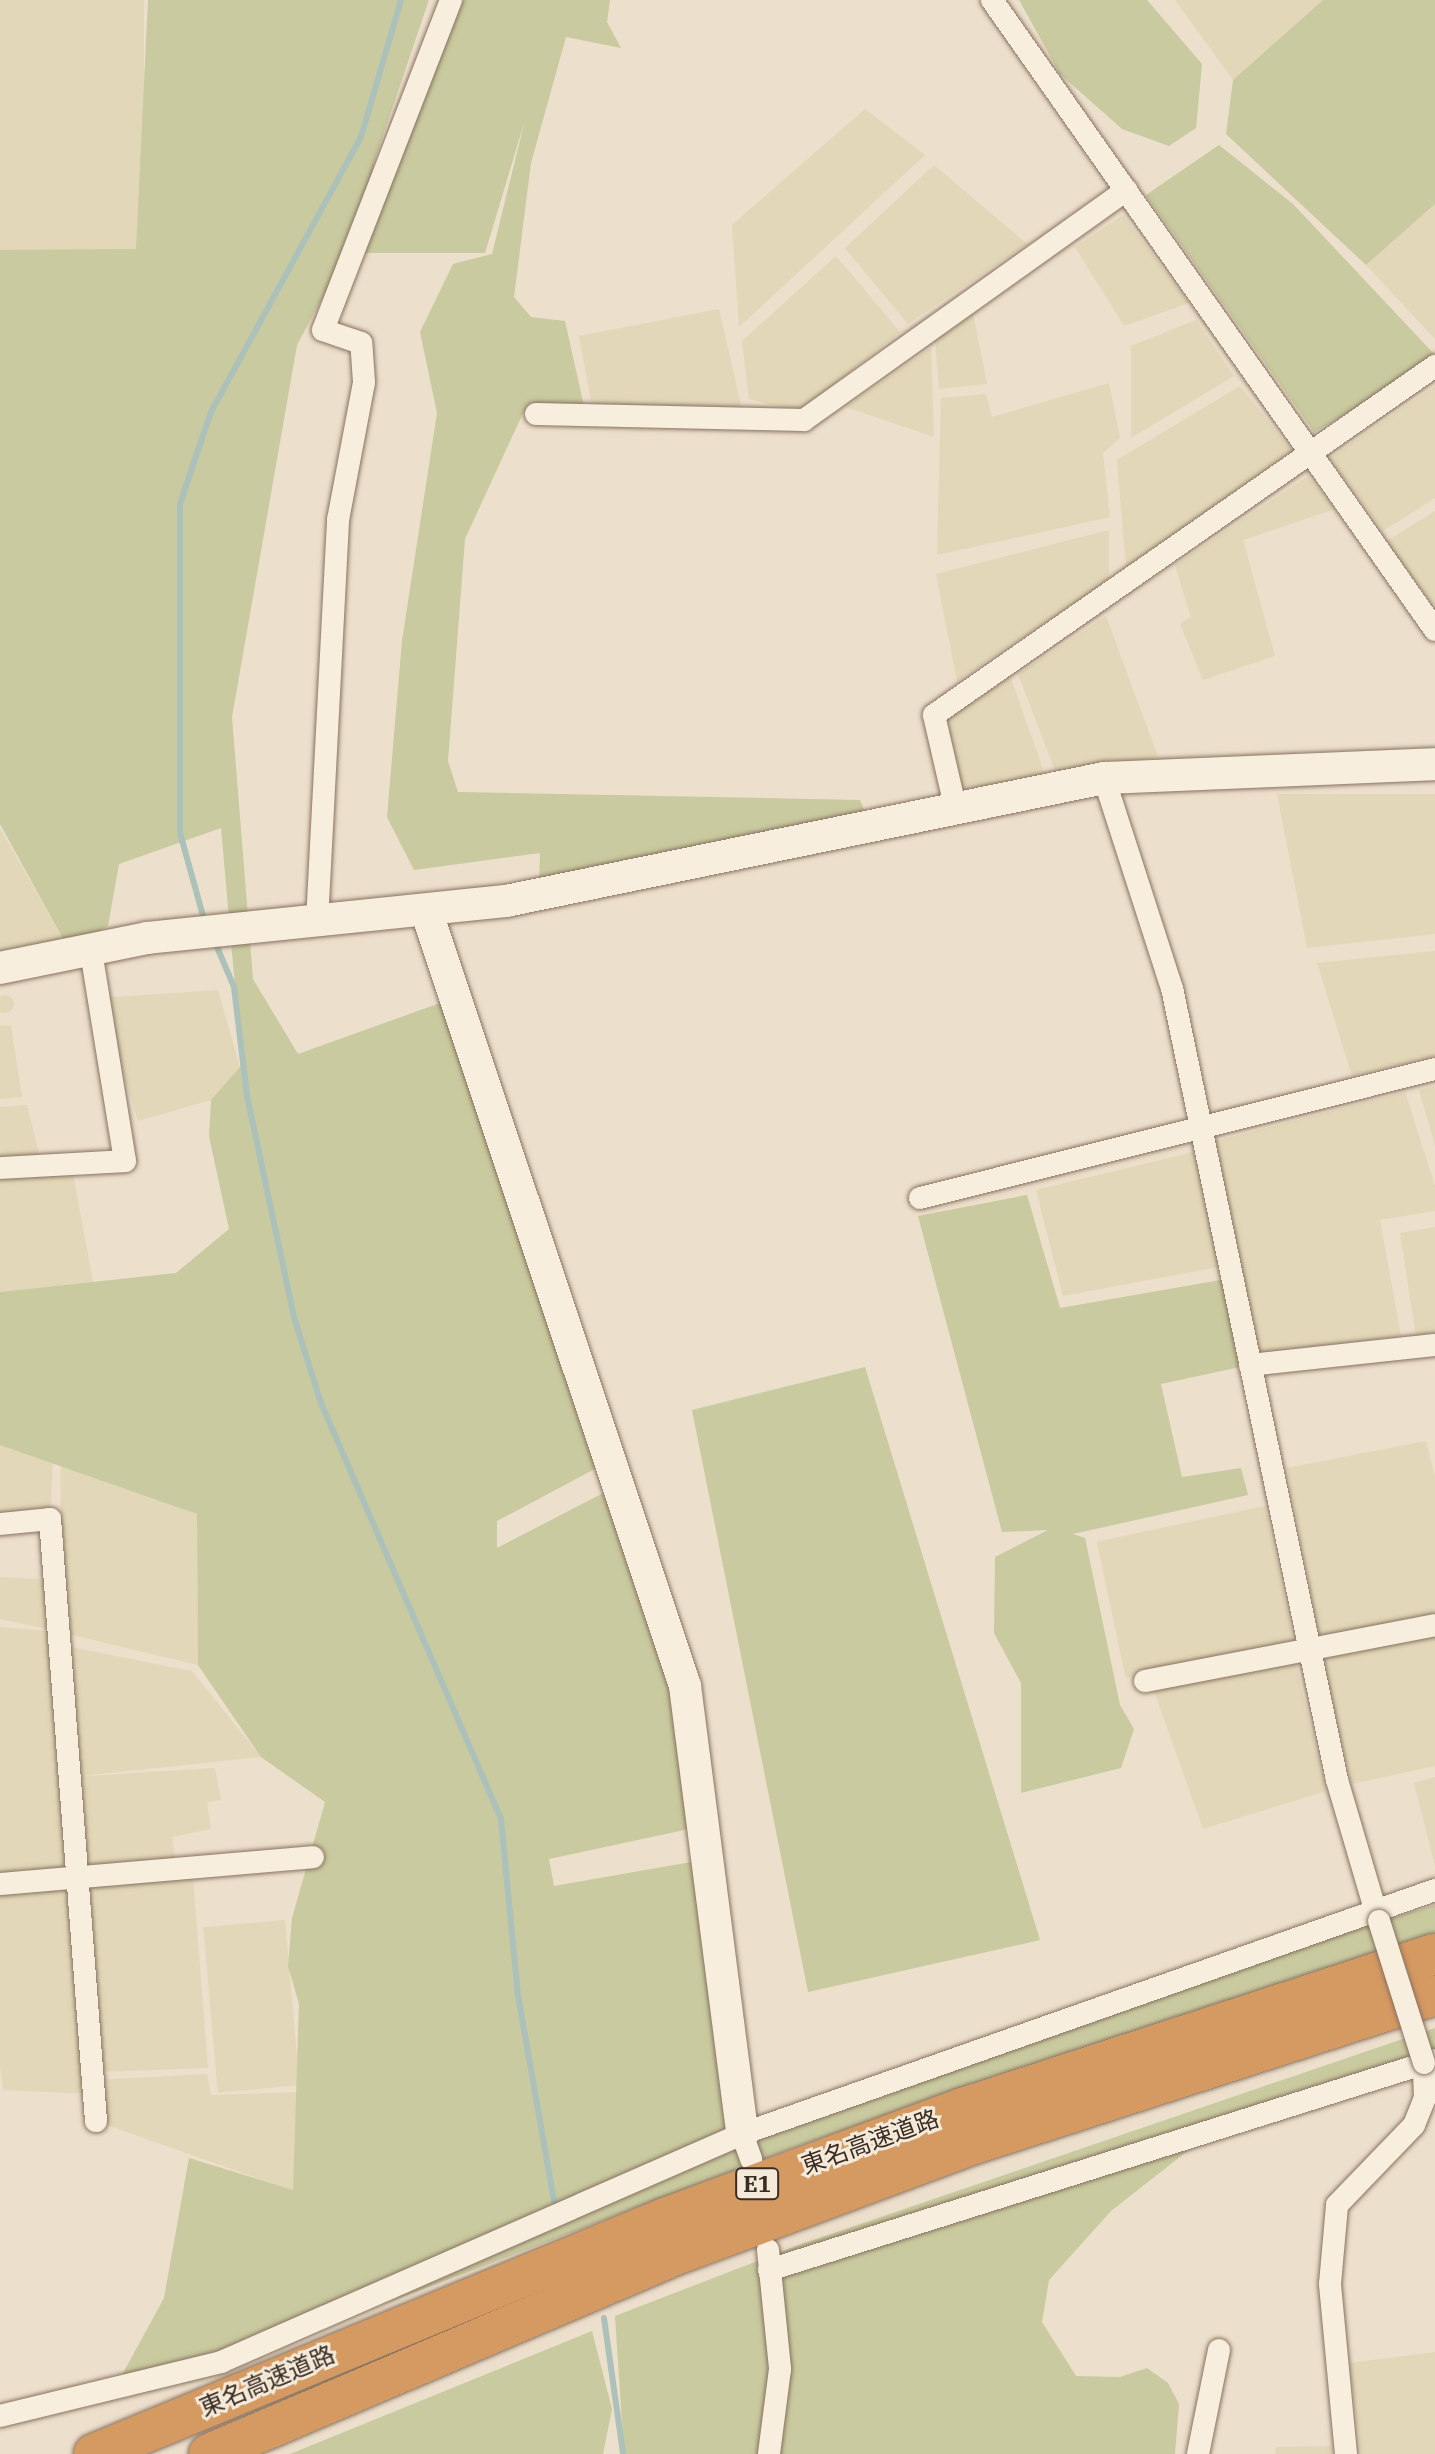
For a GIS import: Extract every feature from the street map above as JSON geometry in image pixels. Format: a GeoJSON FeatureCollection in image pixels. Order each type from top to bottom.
{"type":"FeatureCollection","features":[{"type":"Feature","properties":{"kind":"highway","name":"東名高速道路"},"geometry":{"type":"LineString","coordinates":[[94,2454],[680,2212],[978,2103],[1435,1954]]}},
{"type":"Feature","properties":{"kind":"highway","name":"東名高速道路"},"geometry":{"type":"LineString","coordinates":[[209,2454],[678,2254],[977,2143],[1435,1995]]}},
{"type":"Feature","properties":{"kind":"street"},"geometry":{"type":"LineString","coordinates":[[317,922],[338,520],[364,382],[361,343],[323,330],[451,0]]}},
{"type":"Feature","properties":{"kind":"street"},"geometry":{"type":"LineString","coordinates":[[992,0],[1435,630]]}},
{"type":"Feature","properties":{"kind":"street"},"geometry":{"type":"LineString","coordinates":[[536,414],[804,420],[1126,190]]}},
{"type":"Feature","properties":{"kind":"street"},"geometry":{"type":"LineString","coordinates":[[955,806],[934,715],[1435,366]]}},
{"type":"Feature","properties":{"kind":"street"},"geometry":{"type":"LineString","coordinates":[[0,968],[91,952],[147,938],[427,913],[1104,778],[1435,764]]}},
{"type":"Feature","properties":{"kind":"street"},"geometry":{"type":"LineString","coordinates":[[1104,778],[1172,988],[1308,1650],[1377,1914],[1429,2062],[1427,2113],[1337,2205],[1330,2284],[1346,2454]]}},
{"type":"Feature","properties":{"kind":"street"},"geometry":{"type":"LineString","coordinates":[[427,913],[685,1686],[747,2147]]}},
{"type":"Feature","properties":{"kind":"street"},"geometry":{"type":"LineString","coordinates":[[0,1168],[125,1161],[91,952]]}},
{"type":"Feature","properties":{"kind":"street"},"geometry":{"type":"LineString","coordinates":[[920,1198],[1202,1131],[1435,1069]]}},
{"type":"Feature","properties":{"kind":"street"},"geometry":{"type":"LineString","coordinates":[[1250,1365],[1435,1345]]}},
{"type":"Feature","properties":{"kind":"street"},"geometry":{"type":"LineString","coordinates":[[0,1524],[50,1519],[96,2121]]}},
{"type":"Feature","properties":{"kind":"street"},"geometry":{"type":"LineString","coordinates":[[1145,1681],[1435,1625]]}},
{"type":"Feature","properties":{"kind":"street"},"geometry":{"type":"LineString","coordinates":[[0,1884],[313,1857]]}},
{"type":"Feature","properties":{"kind":"street"},"geometry":{"type":"LineString","coordinates":[[0,2416],[221,2362],[747,2147],[1435,1890]]}},
{"type":"Feature","properties":{"kind":"street"},"geometry":{"type":"LineString","coordinates":[[769,2454],[780,2369],[769,2260],[1429,2062]]}},
{"type":"Feature","properties":{"kind":"street"},"geometry":{"type":"LineString","coordinates":[[1198,2454],[1219,2350]]}},
{"type":"Feature","properties":{"kind":"shaded area"},"geometry":{"type":"Polygon","coordinates":[[[0,0],[144,0],[144,250],[0,250],[0,0]]]}},
{"type":"Feature","properties":{"kind":"shaded area"},"geometry":{"type":"Polygon","coordinates":[[[1175,0],[1323,0],[1233,80],[1175,0]]]}},
{"type":"Feature","properties":{"kind":"shaded area"},"geometry":{"type":"Polygon","coordinates":[[[865,109],[925,155],[739,327],[732,225],[865,109]]]}},
{"type":"Feature","properties":{"kind":"shaded area"},"geometry":{"type":"Polygon","coordinates":[[[934,165],[1027,244],[908,324],[845,248],[934,165]]]}},
{"type":"Feature","properties":{"kind":"shaded area"},"geometry":{"type":"Polygon","coordinates":[[[1435,204],[1435,339],[1366,265],[1435,204]]]}},
{"type":"Feature","properties":{"kind":"shaded area"},"geometry":{"type":"Polygon","coordinates":[[[1123,215],[1189,303],[1124,326],[1075,247],[1123,215]]]}},
{"type":"Feature","properties":{"kind":"shaded area"},"geometry":{"type":"Polygon","coordinates":[[[836,256],[900,332],[799,412],[749,399],[742,341],[836,256]]]}},
{"type":"Feature","properties":{"kind":"shaded area"},"geometry":{"type":"Polygon","coordinates":[[[719,309],[742,409],[592,406],[579,336],[719,309]]]}},
{"type":"Feature","properties":{"kind":"shaded area"},"geometry":{"type":"Polygon","coordinates":[[[973,313],[987,384],[939,389],[935,338],[973,313]]]}},
{"type":"Feature","properties":{"kind":"shaded area"},"geometry":{"type":"Polygon","coordinates":[[[1196,320],[1234,376],[1131,438],[1131,346],[1196,320]]]}},
{"type":"Feature","properties":{"kind":"shaded area"},"geometry":{"type":"Polygon","coordinates":[[[931,348],[934,437],[846,407],[931,348]]]}},
{"type":"Feature","properties":{"kind":"shaded area"},"geometry":{"type":"Polygon","coordinates":[[[1109,383],[1120,438],[1103,453],[1110,517],[937,555],[941,398],[986,394],[992,417],[1109,383]]]}},
{"type":"Feature","properties":{"kind":"shaded area"},"geometry":{"type":"Polygon","coordinates":[[[1240,386],[1293,452],[1126,568],[1117,460],[1240,386]]]}},
{"type":"Feature","properties":{"kind":"shaded area"},"geometry":{"type":"Polygon","coordinates":[[[1435,386],[1435,498],[1383,531],[1330,458],[1435,386]]]}},
{"type":"Feature","properties":{"kind":"shaded area"},"geometry":{"type":"Polygon","coordinates":[[[1308,476],[1335,509],[1243,540],[1275,656],[1203,680],[1180,624],[1191,617],[1175,565],[1308,476]]]}},
{"type":"Feature","properties":{"kind":"shaded area"},"geometry":{"type":"Polygon","coordinates":[[[1435,511],[1435,607],[1387,541],[1435,511]]]}},
{"type":"Feature","properties":{"kind":"shaded area"},"geometry":{"type":"Polygon","coordinates":[[[1109,530],[1109,580],[957,681],[936,574],[1109,530]]]}},
{"type":"Feature","properties":{"kind":"shaded area"},"geometry":{"type":"Polygon","coordinates":[[[1106,616],[1158,757],[1056,773],[1018,674],[1106,616]]]}},
{"type":"Feature","properties":{"kind":"shaded area"},"geometry":{"type":"Polygon","coordinates":[[[1010,675],[1046,778],[961,795],[944,718],[1010,675]]]}},
{"type":"Feature","properties":{"kind":"shaded area"},"geometry":{"type":"Polygon","coordinates":[[[1277,794],[1435,794],[1435,934],[1307,948],[1277,794]]]}},
{"type":"Feature","properties":{"kind":"shaded area"},"geometry":{"type":"Polygon","coordinates":[[[0,828],[68,948],[0,965],[0,828]]]}},
{"type":"Feature","properties":{"kind":"shaded area"},"geometry":{"type":"Polygon","coordinates":[[[1435,951],[1435,1056],[1352,1076],[1317,963],[1435,951]]]}},
{"type":"Feature","properties":{"kind":"shaded area"},"geometry":{"type":"Polygon","coordinates":[[[218,990],[244,1081],[211,1100],[138,1121],[100,998],[218,990]]]}},
{"type":"Feature","properties":{"kind":"shaded area"},"geometry":{"type":"Polygon","coordinates":[[[5,995],[14,1004],[5,1013],[-4,1004],[5,995]]]}},
{"type":"Feature","properties":{"kind":"shaded area"},"geometry":{"type":"Polygon","coordinates":[[[0,1025],[11,1026],[22,1097],[0,1099],[0,1025]]]}},
{"type":"Feature","properties":{"kind":"shaded area"},"geometry":{"type":"Polygon","coordinates":[[[1435,1086],[1435,1145],[1419,1090],[1435,1086]]]}},
{"type":"Feature","properties":{"kind":"shaded area"},"geometry":{"type":"Polygon","coordinates":[[[1405,1092],[1435,1186],[1435,1211],[1380,1220],[1401,1336],[1248,1355],[1229,1265],[1063,1296],[1036,1190],[1194,1152],[1225,1253],[1204,1144],[1405,1092]]]}},
{"type":"Feature","properties":{"kind":"shaded area"},"geometry":{"type":"Polygon","coordinates":[[[27,1105],[42,1166],[0,1166],[0,1107],[27,1105]]]}},
{"type":"Feature","properties":{"kind":"shaded area"},"geometry":{"type":"Polygon","coordinates":[[[73,1174],[93,1282],[0,1292],[0,1176],[73,1174]]]}},
{"type":"Feature","properties":{"kind":"shaded area"},"geometry":{"type":"Polygon","coordinates":[[[1435,1227],[1435,1334],[1416,1336],[1400,1233],[1435,1227]]]}},
{"type":"Feature","properties":{"kind":"shaded area"},"geometry":{"type":"Polygon","coordinates":[[[1426,1441],[1435,1476],[1435,1617],[1320,1638],[1287,1468],[1426,1441]]]}},
{"type":"Feature","properties":{"kind":"shaded area"},"geometry":{"type":"Polygon","coordinates":[[[0,1445],[53,1460],[50,1519],[0,1524],[0,1445]]]}},
{"type":"Feature","properties":{"kind":"shaded area"},"geometry":{"type":"Polygon","coordinates":[[[61,1464],[197,1514],[198,1665],[60,1632],[60,1645],[192,1671],[261,1757],[71,1777],[215,1768],[221,1800],[207,1802],[211,1829],[172,1837],[176,1868],[192,1867],[208,2068],[99,2072],[94,2094],[3,2090],[0,2065],[0,1627],[59,1632],[61,1464]]]}},
{"type":"Feature","properties":{"kind":"shaded area"},"geometry":{"type":"Polygon","coordinates":[[[1265,1506],[1294,1642],[1126,1678],[1097,1542],[1265,1506]]]}},
{"type":"Feature","properties":{"kind":"shaded area"},"geometry":{"type":"Polygon","coordinates":[[[0,1577],[55,1580],[53,1630],[0,1619],[0,1577]]]}},
{"type":"Feature","properties":{"kind":"shaded area"},"geometry":{"type":"Polygon","coordinates":[[[1435,1632],[1435,1766],[1352,1784],[1321,1654],[1435,1632]]]}},
{"type":"Feature","properties":{"kind":"shaded area"},"geometry":{"type":"Polygon","coordinates":[[[1295,1660],[1326,1791],[1203,1829],[1154,1691],[1295,1660]]]}},
{"type":"Feature","properties":{"kind":"shaded area"},"geometry":{"type":"Polygon","coordinates":[[[1435,1777],[1435,1866],[1414,1783],[1435,1777]]]}},
{"type":"Feature","properties":{"kind":"shaded area"},"geometry":{"type":"Polygon","coordinates":[[[285,1920],[299,2085],[218,2093],[203,1927],[285,1920]]]}},
{"type":"Feature","properties":{"kind":"shaded area"},"geometry":{"type":"Polygon","coordinates":[[[207,2074],[211,2095],[299,2092],[293,2191],[96,2121],[99,2080],[207,2074]]]}},
{"type":"Feature","properties":{"kind":"shaded area"},"geometry":{"type":"Polygon","coordinates":[[[1435,2352],[1435,2454],[1361,2454],[1350,2363],[1435,2352]]]}},
{"type":"Feature","properties":{"kind":"shaded area"},"geometry":{"type":"Polygon","coordinates":[[[1331,2446],[1332,2454],[1275,2454],[1276,2447],[1331,2446]]]}},
{"type":"Feature","properties":{"kind":"green space"},"geometry":{"type":"Polygon","coordinates":[[[148,0],[429,0],[374,162],[370,206],[451,0],[610,0],[607,22],[621,48],[566,37],[531,163],[514,297],[531,317],[565,321],[586,415],[524,411],[465,539],[448,761],[458,792],[860,800],[865,812],[539,887],[540,853],[414,870],[387,817],[402,641],[437,413],[420,332],[453,264],[492,254],[525,120],[485,253],[353,253],[365,219],[297,345],[232,717],[253,979],[298,1054],[454,998],[606,1463],[497,1521],[497,1548],[615,1487],[685,1686],[703,1826],[549,1859],[554,1886],[708,1859],[742,2134],[1114,2001],[1435,1905],[1435,1933],[800,2145],[382,2305],[691,2158],[215,2363],[122,2375],[164,2298],[189,2158],[293,2190],[299,2004],[288,1966],[292,1918],[325,1802],[261,1757],[198,1665],[197,1514],[0,1445],[0,1292],[176,1273],[229,1229],[209,1136],[211,1100],[242,1065],[221,828],[119,864],[108,926],[68,948],[0,824],[0,250],[136,249],[148,0]]]}},
{"type":"Feature","properties":{"kind":"green space"},"geometry":{"type":"Polygon","coordinates":[[[1019,0],[1147,0],[1202,64],[1196,128],[1169,146],[1122,129],[1060,74],[1019,0]]]}},
{"type":"Feature","properties":{"kind":"green space"},"geometry":{"type":"Polygon","coordinates":[[[1323,0],[1435,0],[1435,204],[1366,265],[1226,134],[1233,80],[1323,0]]]}},
{"type":"Feature","properties":{"kind":"green space"},"geometry":{"type":"Polygon","coordinates":[[[1219,145],[1293,204],[1435,355],[1435,365],[1314,432],[1146,195],[1219,145]]]}},
{"type":"Feature","properties":{"kind":"green space"},"geometry":{"type":"Polygon","coordinates":[[[1027,1195],[1060,1308],[1232,1278],[1240,1367],[1161,1384],[1182,1477],[1241,1468],[1248,1495],[1073,1534],[1085,1538],[1120,1705],[1134,1729],[1121,1768],[1021,1793],[1021,1683],[994,1633],[995,1557],[1048,1530],[1002,1532],[918,1216],[1027,1195]]]}},
{"type":"Feature","properties":{"kind":"green space"},"geometry":{"type":"Polygon","coordinates":[[[865,1367],[1040,1940],[808,1992],[692,1410],[865,1367]]]}},
{"type":"Feature","properties":{"kind":"green space"},"geometry":{"type":"Polygon","coordinates":[[[1435,2028],[1435,2052],[1190,2149],[1111,2211],[1049,2280],[1042,2322],[1076,2376],[1120,2377],[1147,2368],[1168,2383],[1179,2404],[1175,2454],[624,2454],[615,2316],[796,2246],[1435,2028]]]}},
{"type":"Feature","properties":{"kind":"green space"},"geometry":{"type":"Polygon","coordinates":[[[592,2331],[612,2409],[603,2454],[290,2454],[592,2331]]]}},
{"type":"Feature","properties":{"kind":"waterway"},"geometry":{"type":"LineString","coordinates":[[205,923],[180,833],[180,504],[211,412],[361,137],[401,0]]}},
{"type":"Feature","properties":{"kind":"waterway"},"geometry":{"type":"LineString","coordinates":[[214,940],[234,987],[247,1096],[294,1317],[321,1403],[501,1819],[518,1995],[554,2201]]}},
{"type":"Feature","properties":{"kind":"waterway"},"geometry":{"type":"LineString","coordinates":[[604,2318],[623,2454]]}}]}
